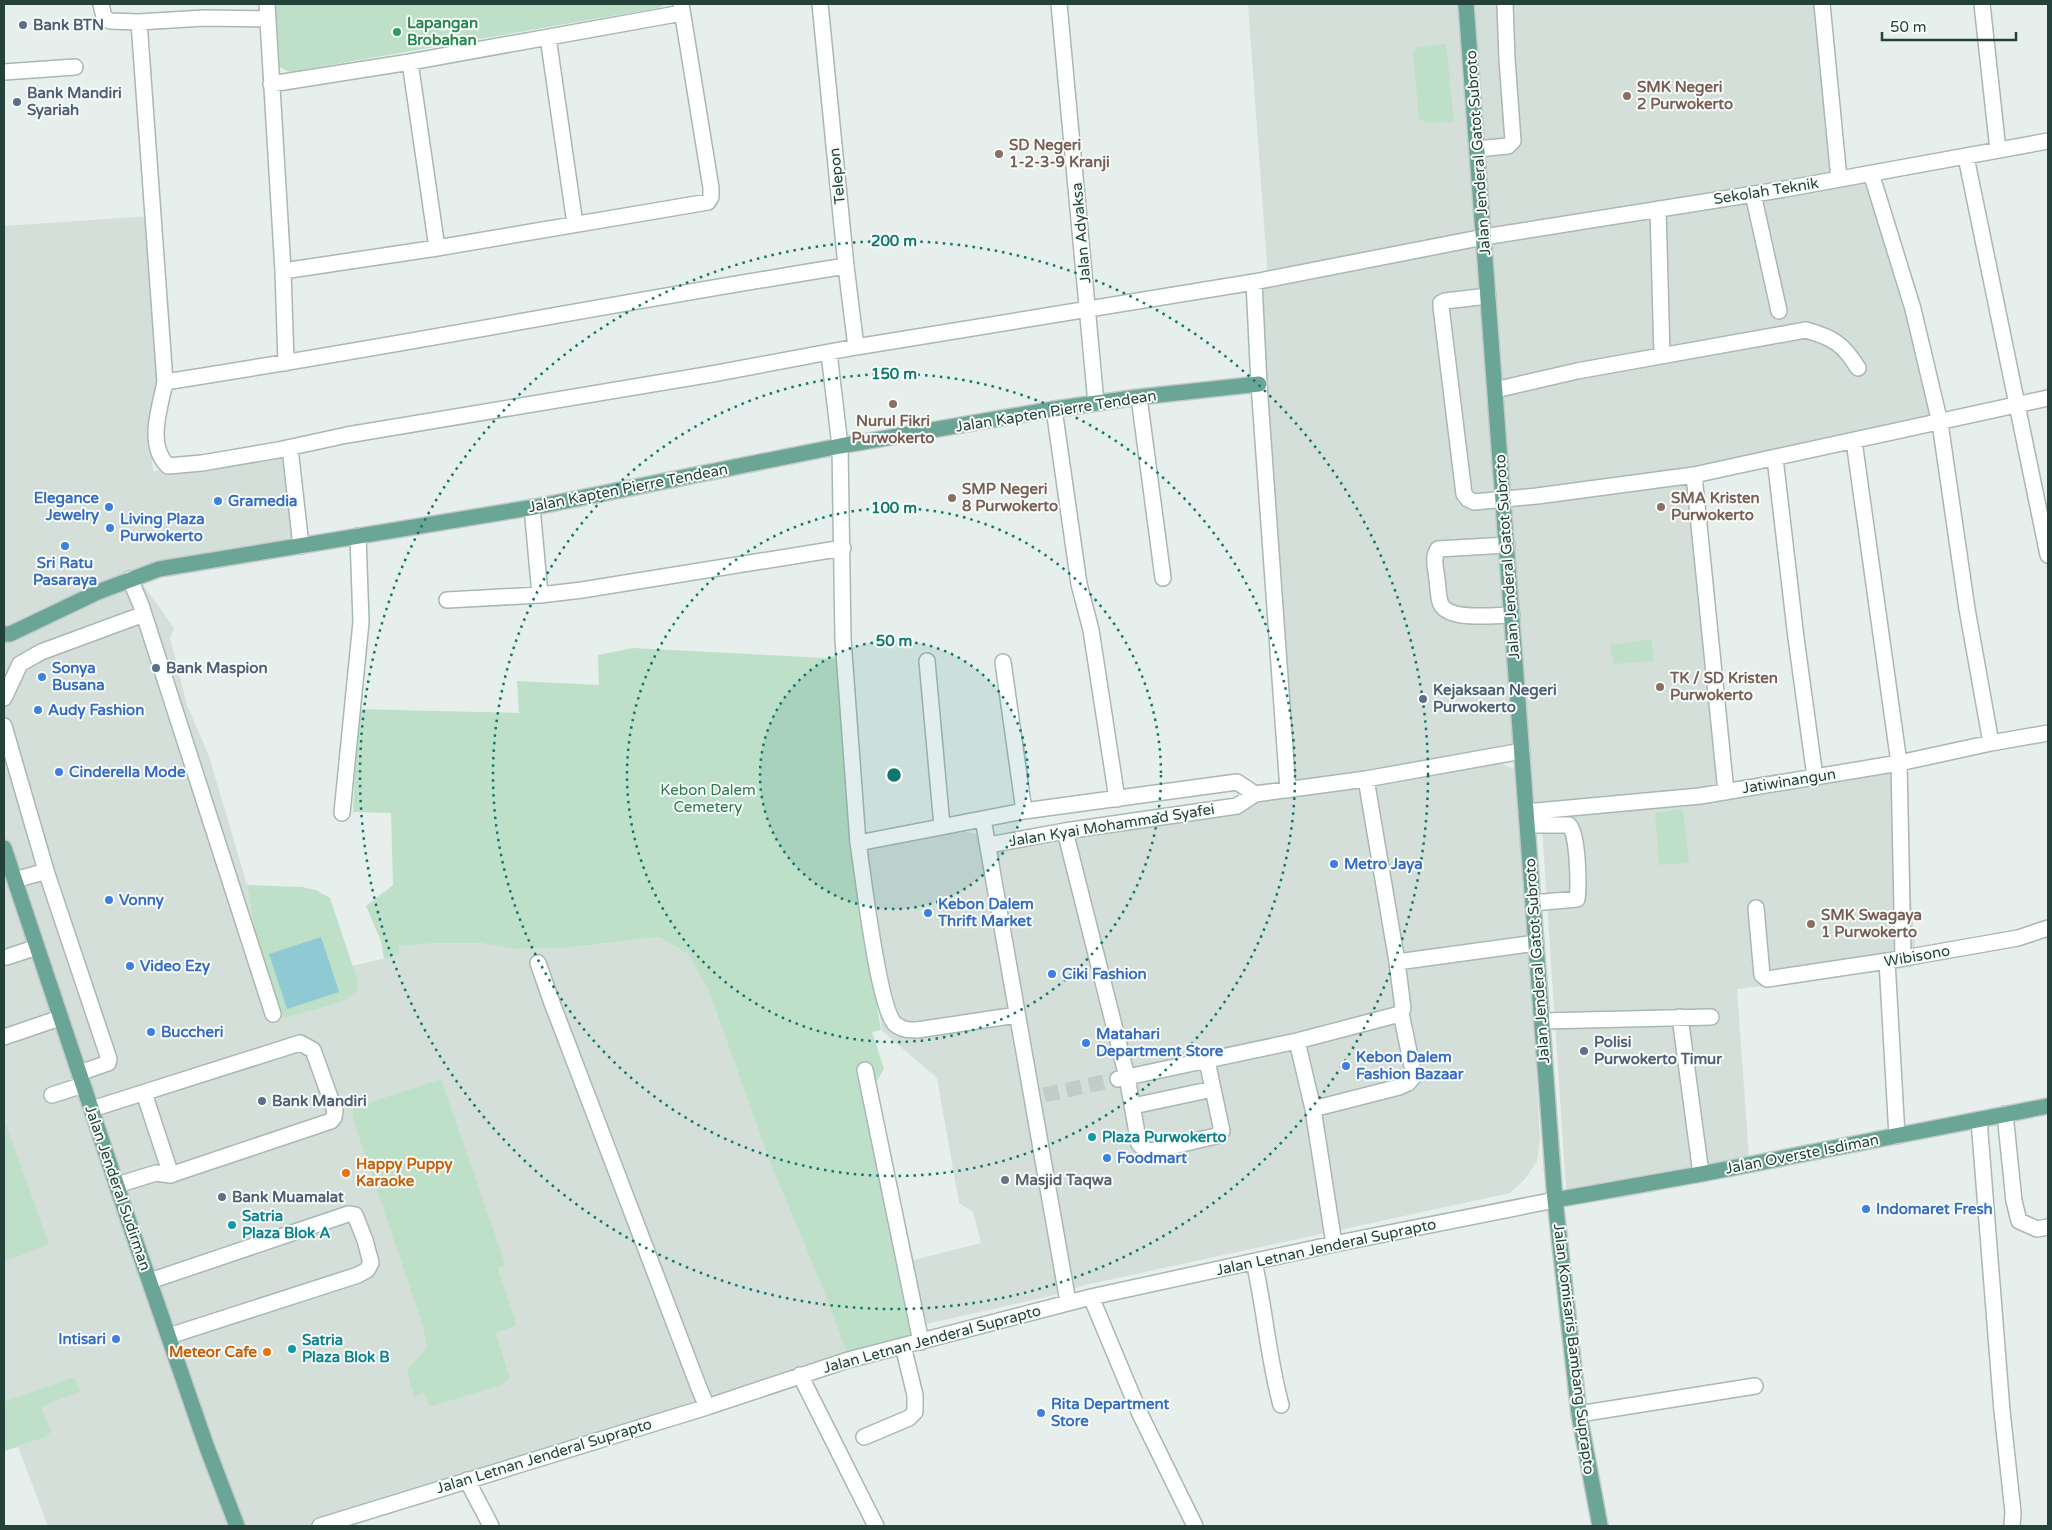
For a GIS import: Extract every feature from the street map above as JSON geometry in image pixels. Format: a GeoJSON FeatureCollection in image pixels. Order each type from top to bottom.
{"type":"FeatureCollection","features":[{"type":"Feature","properties":{"kind":"main road","name":"Jalan Jenderal Gatot Subroto"},"geometry":{"type":"LineString","coordinates":[[1466,4],[1555,1200]]}},
{"type":"Feature","properties":{"kind":"main road","name":"Jalan Kapten Pierre Tendean"},"geometry":{"type":"LineString","coordinates":[[6,636],[98,592],[159,569],[532,507],[840,446],[1054,410],[1138,397],[1259,384]]}},
{"type":"Feature","properties":{"kind":"main road","name":"Jalan Jenderal Sudirman"},"geometry":{"type":"LineString","coordinates":[[4,848],[206,1445],[237,1526]]}},
{"type":"Feature","properties":{"kind":"main road","name":"Jalan Overste Isdiman"},"geometry":{"type":"LineString","coordinates":[[1555,1200],[1701,1174],[2048,1106]]}},
{"type":"Feature","properties":{"kind":"main road","name":"Jalan Komisaris Bambang Suprapto"},"geometry":{"type":"LineString","coordinates":[[1555,1200],[1579,1414],[1600,1526]]}},
{"type":"Feature","properties":{"kind":"street"},"geometry":{"type":"LineString","coordinates":[[101,4],[104,17],[110,21],[139,22],[204,18],[267,11],[283,271],[286,363]]}},
{"type":"Feature","properties":{"kind":"street","name":"Telepon"},"geometry":{"type":"LineString","coordinates":[[820,4],[856,347]]}},
{"type":"Feature","properties":{"kind":"street","name":"Jalan Adyaksa"},"geometry":{"type":"LineString","coordinates":[[1059,4],[1096,403]]}},
{"type":"Feature","properties":{"kind":"street"},"geometry":{"type":"LineString","coordinates":[[1477,149],[1508,146],[1513,140],[1506,59],[1505,4]]}},
{"type":"Feature","properties":{"kind":"street"},"geometry":{"type":"LineString","coordinates":[[1822,4],[1839,179]]}},
{"type":"Feature","properties":{"kind":"street"},"geometry":{"type":"LineString","coordinates":[[1982,4],[1998,150]]}},
{"type":"Feature","properties":{"kind":"street"},"geometry":{"type":"LineString","coordinates":[[271,84],[410,62],[548,37],[682,8],[708,169],[710,198],[708,202],[703,204],[437,248],[283,271]]}},
{"type":"Feature","properties":{"kind":"street"},"geometry":{"type":"LineString","coordinates":[[139,22],[164,382],[286,363],[680,293],[846,266]]}},
{"type":"Feature","properties":{"kind":"street"},"geometry":{"type":"LineString","coordinates":[[548,37],[575,224]]}},
{"type":"Feature","properties":{"kind":"street"},"geometry":{"type":"LineString","coordinates":[[410,62],[437,248]]}},
{"type":"Feature","properties":{"kind":"street"},"geometry":{"type":"LineString","coordinates":[[4,72],[75,67]]}},
{"type":"Feature","properties":{"kind":"street","name":"Sekolah Teknik"},"geometry":{"type":"LineString","coordinates":[[164,382],[156,435],[157,449],[168,466],[202,463],[290,448],[347,435],[856,347],[1254,282],[1484,237],[1753,194],[2048,141]]}},
{"type":"Feature","properties":{"kind":"street"},"geometry":{"type":"LineString","coordinates":[[1966,157],[2048,555]]}},
{"type":"Feature","properties":{"kind":"street"},"geometry":{"type":"LineString","coordinates":[[1871,173],[1913,309],[1940,423],[1968,609],[1991,743]]}},
{"type":"Feature","properties":{"kind":"street"},"geometry":{"type":"LineString","coordinates":[[1753,194],[1779,311]]}},
{"type":"Feature","properties":{"kind":"street"},"geometry":{"type":"LineString","coordinates":[[1658,209],[1662,356]]}},
{"type":"Feature","properties":{"kind":"street"},"geometry":{"type":"LineString","coordinates":[[1254,282],[1259,384],[1288,790]]}},
{"type":"Feature","properties":{"kind":"street"},"geometry":{"type":"LineString","coordinates":[[1488,296],[1441,303],[1464,494],[1474,502],[1694,476],[2048,398]]}},
{"type":"Feature","properties":{"kind":"street"},"geometry":{"type":"LineString","coordinates":[[1495,390],[1577,371],[1806,330],[1821,334],[1847,350],[1858,368]]}},
{"type":"Feature","properties":{"kind":"street"},"geometry":{"type":"LineString","coordinates":[[829,353],[840,446],[843,639],[858,843],[882,992],[894,1024],[905,1030],[917,1030],[1017,1015]]}},
{"type":"Feature","properties":{"kind":"street"},"geometry":{"type":"LineString","coordinates":[[1138,397],[1163,578]]}},
{"type":"Feature","properties":{"kind":"street"},"geometry":{"type":"LineString","coordinates":[[1054,410],[1080,584],[1091,630],[1117,799]]}},
{"type":"Feature","properties":{"kind":"street"},"geometry":{"type":"LineString","coordinates":[[1854,441],[1900,763],[1903,958]]}},
{"type":"Feature","properties":{"kind":"street"},"geometry":{"type":"LineString","coordinates":[[290,448],[301,546]]}},
{"type":"Feature","properties":{"kind":"street"},"geometry":{"type":"LineString","coordinates":[[1775,458],[1796,638],[1815,777]]}},
{"type":"Feature","properties":{"kind":"street"},"geometry":{"type":"LineString","coordinates":[[1694,476],[1726,792]]}},
{"type":"Feature","properties":{"kind":"street"},"geometry":{"type":"LineString","coordinates":[[532,507],[540,595]]}},
{"type":"Feature","properties":{"kind":"street"},"geometry":{"type":"LineString","coordinates":[[342,813],[361,622],[358,536]]}},
{"type":"Feature","properties":{"kind":"street"},"geometry":{"type":"LineString","coordinates":[[1507,545],[1438,549],[1435,554],[1435,562],[1440,603],[1446,611],[1456,615],[1512,615]]}},
{"type":"Feature","properties":{"kind":"street"},"geometry":{"type":"LineString","coordinates":[[447,600],[540,595],[843,548]]}},
{"type":"Feature","properties":{"kind":"street"},"geometry":{"type":"LineString","coordinates":[[130,579],[144,614],[274,1014]]}},
{"type":"Feature","properties":{"kind":"street"},"geometry":{"type":"LineString","coordinates":[[4,698],[20,664],[41,652],[144,614]]}},
{"type":"Feature","properties":{"kind":"street"},"geometry":{"type":"LineString","coordinates":[[927,661],[942,826]]}},
{"type":"Feature","properties":{"kind":"street"},"geometry":{"type":"LineString","coordinates":[[1003,662],[1024,811]]}},
{"type":"Feature","properties":{"kind":"street"},"geometry":{"type":"LineString","coordinates":[[4,726],[48,874],[109,1061],[52,1095]]}},
{"type":"Feature","properties":{"kind":"street","name":"Jatiwinangun"},"geometry":{"type":"LineString","coordinates":[[1527,818],[1726,792],[1900,763],[1991,743],[2048,733]]}},
{"type":"Feature","properties":{"kind":"street","name":"Jalan Kyai Mohammad Syafei"},"geometry":{"type":"LineString","coordinates":[[1068,1302],[1038,1096],[1017,1015],[989,845],[1065,831],[1237,806],[1256,794],[1366,779],[1522,751]]}},
{"type":"Feature","properties":{"kind":"street"},"geometry":{"type":"LineString","coordinates":[[1313,1109],[1400,1087],[1412,1080],[1414,1076],[1402,1013],[1402,997],[1397,962],[1366,779]]}},
{"type":"Feature","properties":{"kind":"street"},"geometry":{"type":"LineString","coordinates":[[858,843],[1024,811],[1237,782],[1256,794]]}},
{"type":"Feature","properties":{"kind":"street"},"geometry":{"type":"LineString","coordinates":[[1527,818],[1569,825],[1573,830],[1577,866],[1577,899],[1533,902]]}},
{"type":"Feature","properties":{"kind":"street"},"geometry":{"type":"LineString","coordinates":[[983,820],[989,845]]}},
{"type":"Feature","properties":{"kind":"street"},"geometry":{"type":"LineString","coordinates":[[1065,831],[1122,1078],[1133,1106],[1139,1144],[1144,1150],[1152,1151],[1219,1134],[1222,1131],[1207,1062]]}},
{"type":"Feature","properties":{"kind":"street"},"geometry":{"type":"LineString","coordinates":[[15,880],[43,872],[48,874]]}},
{"type":"Feature","properties":{"kind":"street","name":"Wibisono"},"geometry":{"type":"LineString","coordinates":[[1756,908],[1762,975],[1767,979],[1785,978],[2018,938],[2048,928]]}},
{"type":"Feature","properties":{"kind":"street"},"geometry":{"type":"LineString","coordinates":[[1397,962],[1536,943]]}},
{"type":"Feature","properties":{"kind":"street"},"geometry":{"type":"LineString","coordinates":[[7,957],[37,947]]}},
{"type":"Feature","properties":{"kind":"street"},"geometry":{"type":"LineString","coordinates":[[1887,961],[1897,1136]]}},
{"type":"Feature","properties":{"kind":"street"},"geometry":{"type":"LineString","coordinates":[[538,963],[698,1388],[707,1407]]}},
{"type":"Feature","properties":{"kind":"street"},"geometry":{"type":"LineString","coordinates":[[1122,1078],[1207,1062],[1297,1041],[1402,1013]]}},
{"type":"Feature","properties":{"kind":"street"},"geometry":{"type":"LineString","coordinates":[[1680,1017],[1701,1174]]}},
{"type":"Feature","properties":{"kind":"street"},"geometry":{"type":"LineString","coordinates":[[1542,1021],[1711,1017]]}},
{"type":"Feature","properties":{"kind":"street"},"geometry":{"type":"LineString","coordinates":[[4,1037],[60,1018]]}},
{"type":"Feature","properties":{"kind":"street"},"geometry":{"type":"LineString","coordinates":[[1297,1041],[1313,1109],[1334,1244]]}},
{"type":"Feature","properties":{"kind":"street"},"geometry":{"type":"LineString","coordinates":[[92,1109],[300,1043],[313,1050],[335,1111],[331,1121],[171,1175],[156,1173],[117,1185]]}},
{"type":"Feature","properties":{"kind":"street"},"geometry":{"type":"LineString","coordinates":[[865,1070],[921,1342]]}},
{"type":"Feature","properties":{"kind":"street"},"geometry":{"type":"LineString","coordinates":[[1133,1106],[1213,1089]]}},
{"type":"Feature","properties":{"kind":"street"},"geometry":{"type":"LineString","coordinates":[[144,1093],[171,1175]]}},
{"type":"Feature","properties":{"kind":"street"},"geometry":{"type":"LineString","coordinates":[[2005,1114],[2014,1201],[2020,1221],[2037,1229],[2048,1228]]}},
{"type":"Feature","properties":{"kind":"street"},"geometry":{"type":"LineString","coordinates":[[1979,1120],[2001,1401],[2013,1512],[2012,1526]]}},
{"type":"Feature","properties":{"kind":"street","name":"Jalan Letnan Jenderal Suprapto"},"geometry":{"type":"LineString","coordinates":[[320,1526],[707,1407],[848,1360],[1068,1302],[1334,1244],[1555,1200]]}},
{"type":"Feature","properties":{"kind":"street"},"geometry":{"type":"LineString","coordinates":[[150,1281],[348,1214],[355,1215],[365,1240],[371,1263],[367,1270],[170,1336]]}},
{"type":"Feature","properties":{"kind":"street"},"geometry":{"type":"LineString","coordinates":[[1254,1262],[1260,1288],[1271,1363],[1281,1405]]}},
{"type":"Feature","properties":{"kind":"street"},"geometry":{"type":"LineString","coordinates":[[1091,1297],[1140,1414],[1196,1526]]}},
{"type":"Feature","properties":{"kind":"street"},"geometry":{"type":"LineString","coordinates":[[864,1437],[909,1418],[915,1412],[915,1394],[904,1346]]}},
{"type":"Feature","properties":{"kind":"street"},"geometry":{"type":"LineString","coordinates":[[800,1376],[876,1526]]}},
{"type":"Feature","properties":{"kind":"street"},"geometry":{"type":"LineString","coordinates":[[1579,1414],[1756,1386]]}},
{"type":"Feature","properties":{"kind":"street"},"geometry":{"type":"LineString","coordinates":[[468,1480],[492,1526]]}},
{"type":"Feature","properties":{"kind":"shaded area"},"geometry":{"type":"Polygon","coordinates":[[[1248,4],[1822,4],[1839,179],[1871,173],[1940,423],[1694,476],[1726,792],[1526,812],[1522,752],[1288,790],[1254,282],[1268,279],[1248,4]]]}},
{"type":"Feature","properties":{"kind":"shaded area"},"geometry":{"type":"Polygon","coordinates":[[[150,216],[160,386],[152,460],[153,471],[228,462],[290,449],[301,546],[138,578],[174,628],[170,638],[187,705],[209,756],[247,885],[259,952],[358,982],[352,966],[399,955],[399,946],[438,943],[480,943],[515,949],[564,948],[659,937],[688,954],[708,989],[771,1165],[821,1284],[849,1359],[321,1526],[48,1526],[18,1447],[4,1451],[4,226],[150,216]],[[471,1206],[490,1330],[510,1378],[496,1333],[517,1326],[498,1268],[506,1265],[471,1206]]]}},
{"type":"Feature","properties":{"kind":"shaded area"},"geometry":{"type":"Polygon","coordinates":[[[1500,763],[1514,769],[1521,782],[1540,1140],[1537,1161],[1525,1179],[1510,1193],[1085,1285],[1059,1294],[918,1326],[906,1262],[981,1243],[973,1212],[959,1203],[937,1078],[882,1031],[855,852],[958,830],[1007,841],[1500,763]]]}},
{"type":"Feature","properties":{"kind":"shaded area"},"geometry":{"type":"Polygon","coordinates":[[[1908,764],[1911,898],[1915,940],[1913,967],[1737,989],[1750,1172],[1623,1198],[1567,1204],[1541,812],[1908,764]]]}},
{"type":"Feature","properties":{"kind":"green space","name":"Lapangan Brobahan"},"geometry":{"type":"Polygon","coordinates":[[[273,4],[668,4],[658,8],[290,72],[277,66],[273,4]]]}},
{"type":"Feature","properties":{"kind":"green space"},"geometry":{"type":"Polygon","coordinates":[[[1446,44],[1454,122],[1428,123],[1419,119],[1413,54],[1416,47],[1446,44]]]}},
{"type":"Feature","properties":{"kind":"green space"},"geometry":{"type":"Polygon","coordinates":[[[1651,639],[1654,661],[1614,664],[1610,645],[1651,639]]]}},
{"type":"Feature","properties":{"kind":"green space","name":"Kebon Dalem Cemetery"},"geometry":{"type":"Polygon","coordinates":[[[633,648],[845,659],[860,904],[881,1030],[872,1032],[884,1069],[864,1102],[921,1341],[849,1359],[821,1284],[771,1165],[708,989],[688,954],[659,937],[564,948],[515,949],[480,943],[438,943],[399,946],[399,955],[384,959],[381,941],[366,906],[393,885],[391,813],[353,812],[358,709],[519,713],[517,681],[599,685],[598,655],[633,648]]]}},
{"type":"Feature","properties":{"kind":"green space"},"geometry":{"type":"Polygon","coordinates":[[[1683,809],[1689,863],[1659,865],[1655,813],[1683,809]]]}},
{"type":"Feature","properties":{"kind":"green space"},"geometry":{"type":"Polygon","coordinates":[[[247,885],[302,887],[316,890],[330,898],[358,982],[356,992],[341,1002],[284,1018],[259,952],[247,885]]]}},
{"type":"Feature","properties":{"kind":"green space"},"geometry":{"type":"Polygon","coordinates":[[[441,1079],[506,1266],[498,1268],[517,1326],[496,1333],[510,1378],[501,1385],[429,1407],[424,1393],[414,1397],[407,1370],[427,1348],[423,1326],[353,1119],[353,1108],[441,1079]]]}},
{"type":"Feature","properties":{"kind":"green space"},"geometry":{"type":"Polygon","coordinates":[[[4,1119],[49,1244],[4,1262],[4,1119]]]}},
{"type":"Feature","properties":{"kind":"green space"},"geometry":{"type":"Polygon","coordinates":[[[74,1377],[81,1391],[41,1407],[51,1432],[45,1437],[4,1451],[4,1402],[74,1377]]]}},
{"type":"Feature","properties":{"kind":"water"},"geometry":{"type":"Polygon","coordinates":[[[321,937],[339,992],[287,1009],[269,954],[321,937]]]}},
{"type":"Feature","properties":{"kind":"tunnel"},"geometry":{"type":"LineString","coordinates":[[1044,1095],[1118,1079]]}},
{"type":"Feature","properties":{"kind":"place","name":"Bank BTN"},"geometry":{"type":"Point","coordinates":[23,25]}},
{"type":"Feature","properties":{"kind":"place","name":"Lapangan Brobahan"},"geometry":{"type":"Point","coordinates":[397,32]}},
{"type":"Feature","properties":{"kind":"place","name":"SMK Negeri 2 Purwokerto"},"geometry":{"type":"Point","coordinates":[1627,96]}},
{"type":"Feature","properties":{"kind":"place","name":"Bank Mandiri Syariah"},"geometry":{"type":"Point","coordinates":[17,102]}},
{"type":"Feature","properties":{"kind":"place","name":"SD Negeri 1-2-3-9 Kranji"},"geometry":{"type":"Point","coordinates":[999,154]}},
{"type":"Feature","properties":{"kind":"place","name":"Nurul Fikri Purwokerto"},"geometry":{"type":"Point","coordinates":[893,404]}},
{"type":"Feature","properties":{"kind":"place","name":"SMP Negeri 8 Purwokerto"},"geometry":{"type":"Point","coordinates":[952,498]}},
{"type":"Feature","properties":{"kind":"place","name":"Gramedia"},"geometry":{"type":"Point","coordinates":[218,501]}},
{"type":"Feature","properties":{"kind":"place","name":"Elegance Jewelry"},"geometry":{"type":"Point","coordinates":[109,507]}},
{"type":"Feature","properties":{"kind":"place","name":"SMA Kristen Purwokerto"},"geometry":{"type":"Point","coordinates":[1661,507]}},
{"type":"Feature","properties":{"kind":"place","name":"Living Plaza Purwokerto"},"geometry":{"type":"Point","coordinates":[110,528]}},
{"type":"Feature","properties":{"kind":"place","name":"Sri Ratu Pasaraya"},"geometry":{"type":"Point","coordinates":[65,546]}},
{"type":"Feature","properties":{"kind":"place","name":"Bank Maspion"},"geometry":{"type":"Point","coordinates":[156,668]}},
{"type":"Feature","properties":{"kind":"place","name":"Sonya Busana"},"geometry":{"type":"Point","coordinates":[42,677]}},
{"type":"Feature","properties":{"kind":"place","name":"TK / SD Kristen Purwokerto"},"geometry":{"type":"Point","coordinates":[1660,687]}},
{"type":"Feature","properties":{"kind":"place","name":"Kejaksaan Negeri Purwokerto"},"geometry":{"type":"Point","coordinates":[1423,699]}},
{"type":"Feature","properties":{"kind":"place","name":"Audy Fashion"},"geometry":{"type":"Point","coordinates":[38,710]}},
{"type":"Feature","properties":{"kind":"place","name":"Cinderella Mode"},"geometry":{"type":"Point","coordinates":[59,772]}},
{"type":"Feature","properties":{"kind":"place","name":"Metro Jaya"},"geometry":{"type":"Point","coordinates":[1334,864]}},
{"type":"Feature","properties":{"kind":"place","name":"Vonny"},"geometry":{"type":"Point","coordinates":[109,900]}},
{"type":"Feature","properties":{"kind":"place","name":"Kebon Dalem Thrift Market"},"geometry":{"type":"Point","coordinates":[928,913]}},
{"type":"Feature","properties":{"kind":"place","name":"SMK Swagaya 1 Purwokerto"},"geometry":{"type":"Point","coordinates":[1811,924]}},
{"type":"Feature","properties":{"kind":"place","name":"Video Ezy"},"geometry":{"type":"Point","coordinates":[130,966]}},
{"type":"Feature","properties":{"kind":"place","name":"Ciki Fashion"},"geometry":{"type":"Point","coordinates":[1052,974]}},
{"type":"Feature","properties":{"kind":"place","name":"Buccheri"},"geometry":{"type":"Point","coordinates":[151,1032]}},
{"type":"Feature","properties":{"kind":"place","name":"Matahari Department Store"},"geometry":{"type":"Point","coordinates":[1086,1043]}},
{"type":"Feature","properties":{"kind":"place","name":"Polisi Purwokerto Timur"},"geometry":{"type":"Point","coordinates":[1584,1051]}},
{"type":"Feature","properties":{"kind":"place","name":"Kebon Dalem Fashion Bazaar"},"geometry":{"type":"Point","coordinates":[1346,1066]}},
{"type":"Feature","properties":{"kind":"place","name":"Bank Mandiri"},"geometry":{"type":"Point","coordinates":[262,1101]}},
{"type":"Feature","properties":{"kind":"place","name":"Plaza Purwokerto"},"geometry":{"type":"Point","coordinates":[1092,1137]}},
{"type":"Feature","properties":{"kind":"place","name":"Foodmart"},"geometry":{"type":"Point","coordinates":[1107,1158]}},
{"type":"Feature","properties":{"kind":"place","name":"Happy Puppy Karaoke"},"geometry":{"type":"Point","coordinates":[346,1173]}},
{"type":"Feature","properties":{"kind":"place","name":"Masjid Taqwa"},"geometry":{"type":"Point","coordinates":[1005,1180]}},
{"type":"Feature","properties":{"kind":"place","name":"Bank Muamalat"},"geometry":{"type":"Point","coordinates":[222,1197]}},
{"type":"Feature","properties":{"kind":"place","name":"Indomaret Fresh"},"geometry":{"type":"Point","coordinates":[1866,1209]}},
{"type":"Feature","properties":{"kind":"place","name":"Satria Plaza Blok A"},"geometry":{"type":"Point","coordinates":[232,1225]}},
{"type":"Feature","properties":{"kind":"place","name":"Intisari"},"geometry":{"type":"Point","coordinates":[116,1339]}},
{"type":"Feature","properties":{"kind":"place","name":"Satria Plaza Blok B"},"geometry":{"type":"Point","coordinates":[292,1349]}},
{"type":"Feature","properties":{"kind":"place","name":"Meteor Cafe"},"geometry":{"type":"Point","coordinates":[267,1352]}},
{"type":"Feature","properties":{"kind":"place","name":"Rita Department Store"},"geometry":{"type":"Point","coordinates":[1041,1413]}}]}
